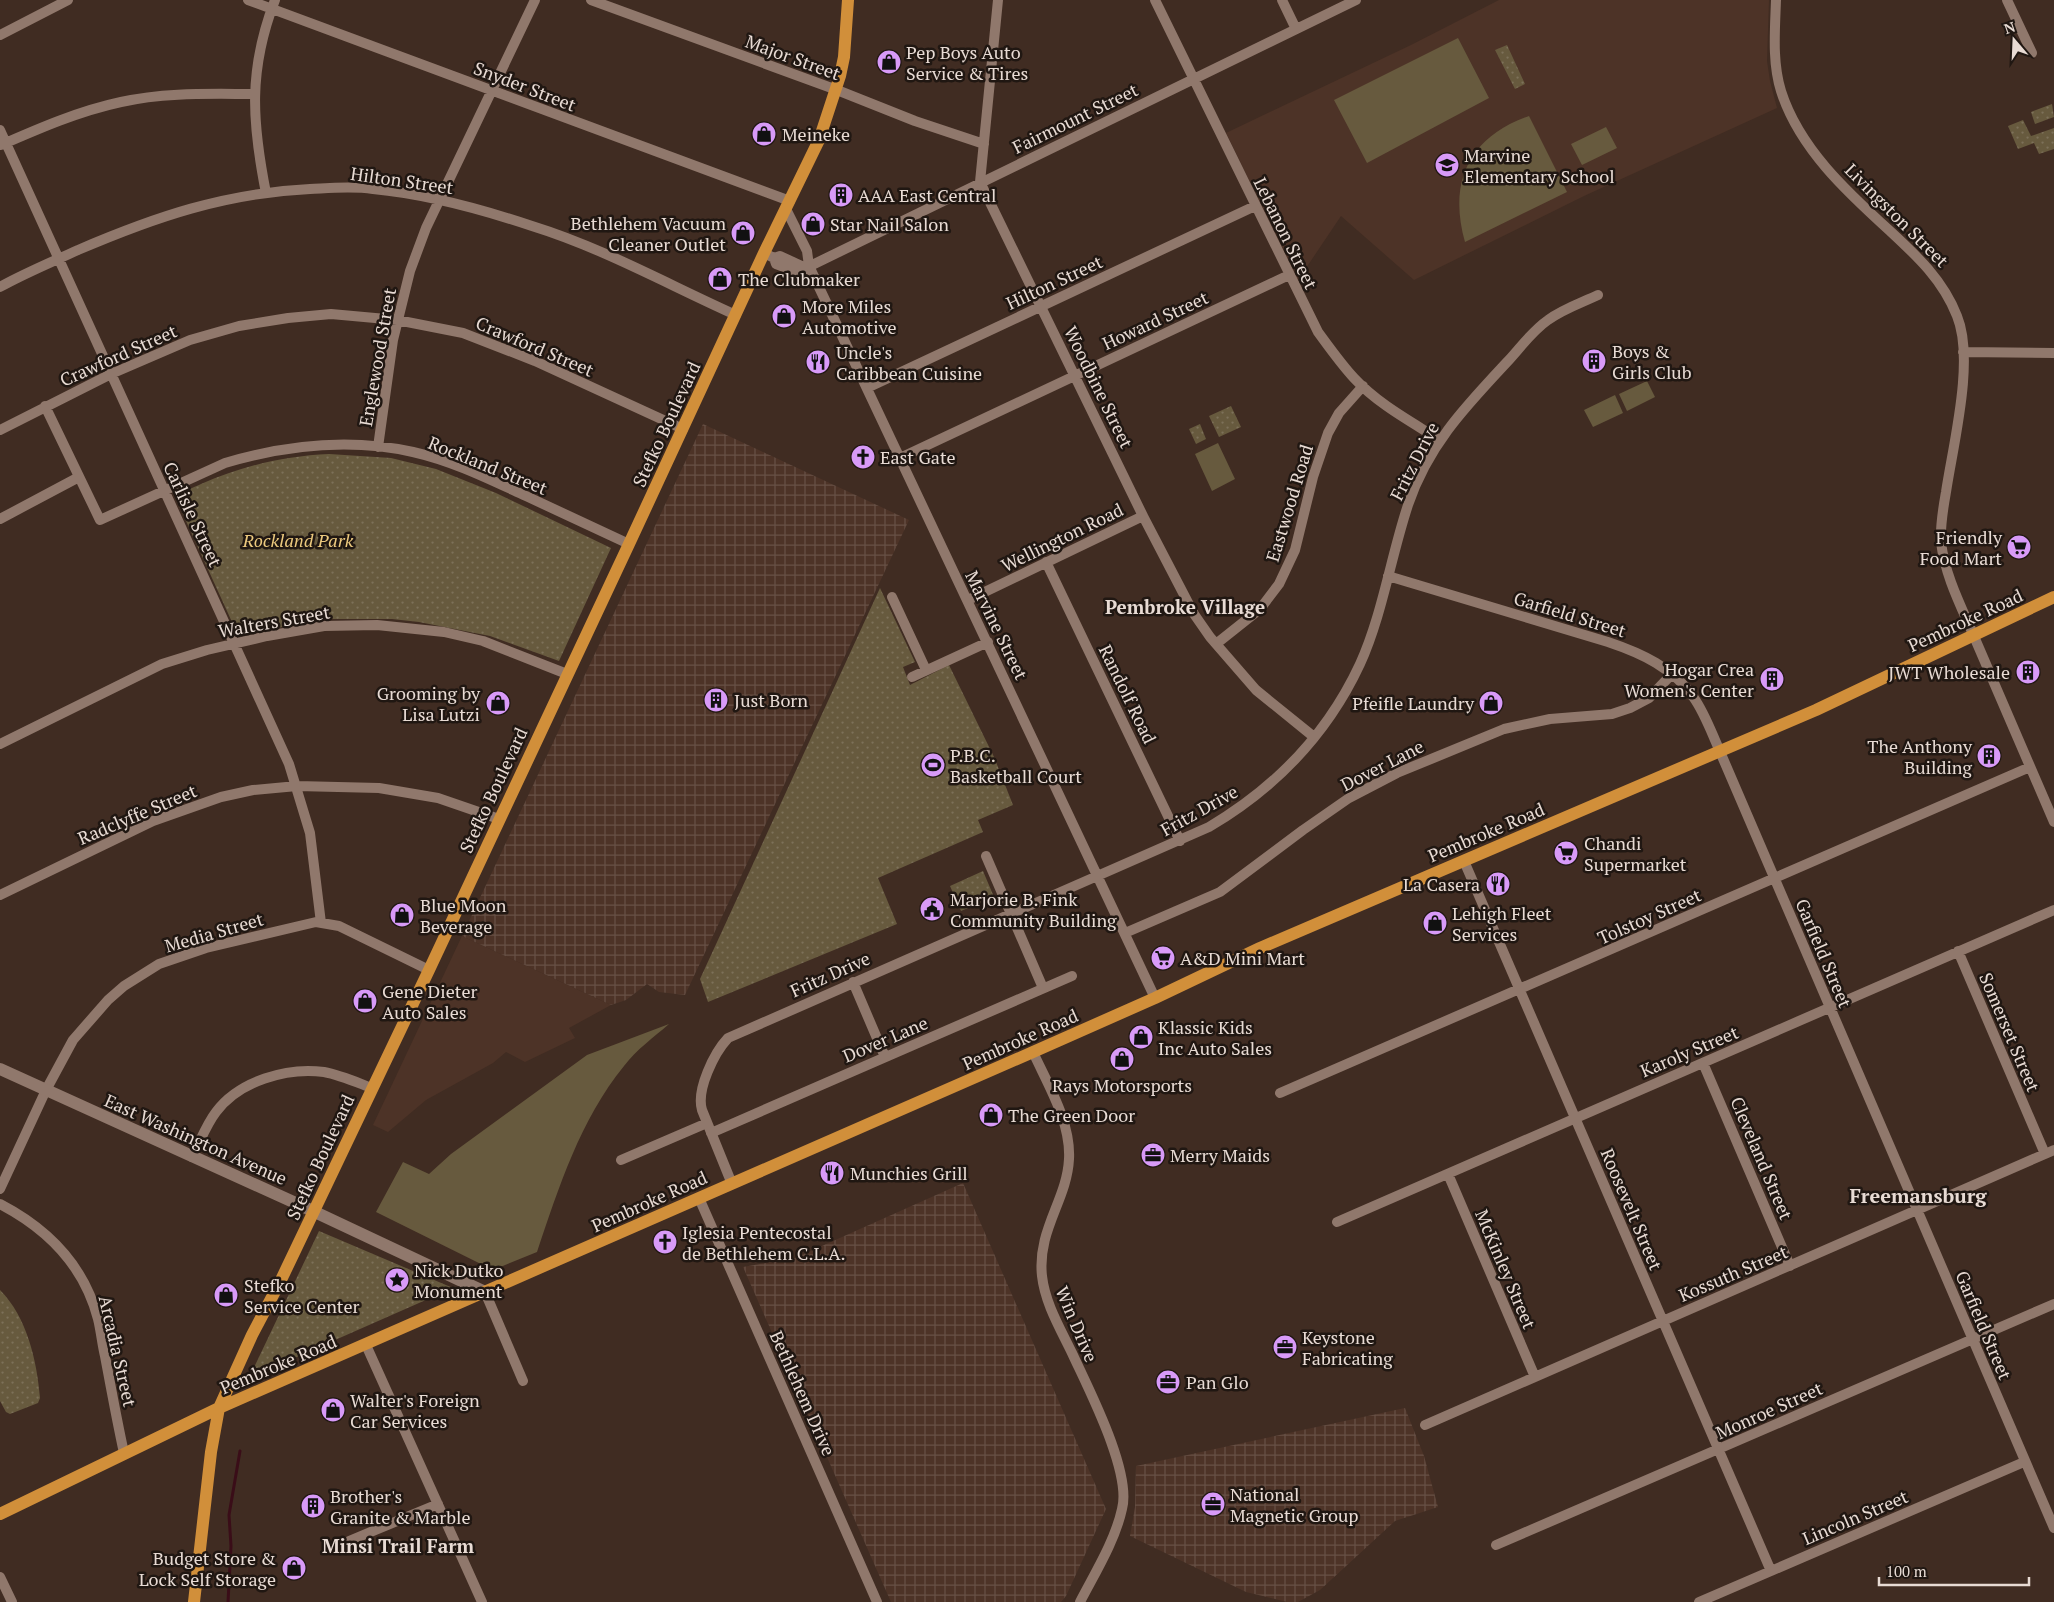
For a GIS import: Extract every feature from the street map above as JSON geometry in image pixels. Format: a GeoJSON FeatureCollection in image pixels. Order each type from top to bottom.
{"type":"FeatureCollection","features":[{"type":"Feature","properties":{"kind":"main road","name":"Stefko Boulevard"},"geometry":{"type":"LineString","coordinates":[[194,1602],[211,1452],[219,1408],[252,1335],[314,1212],[630,544],[736,315],[769,256],[788,205],[819,140],[837,90],[844,57],[848,0]]}},
{"type":"Feature","properties":{"kind":"main road","name":"Pembroke Road"},"geometry":{"type":"LineString","coordinates":[[0,1514],[219,1408],[1034,1052],[1155,998],[1260,948],[1816,710],[2054,598]]}},
{"type":"Feature","properties":{"kind":"street"},"geometry":{"type":"LineString","coordinates":[[0,35],[68,0]]}},
{"type":"Feature","properties":{"kind":"street","name":"Snyder Street"},"geometry":{"type":"LineString","coordinates":[[248,0],[273,4],[491,91],[788,205]]}},
{"type":"Feature","properties":{"kind":"street","name":"Englewood Street"},"geometry":{"type":"LineString","coordinates":[[378,447],[397,320],[410,270],[426,228],[534,0]]}},
{"type":"Feature","properties":{"kind":"street","name":"Major Street"},"geometry":{"type":"LineString","coordinates":[[591,0],[837,90],[915,121],[984,144]]}},
{"type":"Feature","properties":{"kind":"street"},"geometry":{"type":"LineString","coordinates":[[980,182],[998,0]]}},
{"type":"Feature","properties":{"kind":"street","name":"Lebanon Street"},"geometry":{"type":"LineString","coordinates":[[1154,0],[1288,275],[1318,332],[1354,379],[1393,410],[1440,440]]}},
{"type":"Feature","properties":{"kind":"street"},"geometry":{"type":"LineString","coordinates":[[1282,0],[1296,29]]}},
{"type":"Feature","properties":{"kind":"street","name":"Fairmount Street"},"geometry":{"type":"LineString","coordinates":[[807,267],[1356,0]]}},
{"type":"Feature","properties":{"kind":"street","name":"Livingston Street"},"geometry":{"type":"LineString","coordinates":[[1776,0],[1775,50],[1777,72],[1781,91],[1792,118],[1823,164],[1925,264],[1942,284],[1960,322],[1963,352],[1962,392],[1942,520],[1941,540],[1947,570],[2054,822]]}},
{"type":"Feature","properties":{"kind":"street"},"geometry":{"type":"LineString","coordinates":[[2007,0],[2032,54]]}},
{"type":"Feature","properties":{"kind":"street"},"geometry":{"type":"LineString","coordinates":[[266,193],[254,118],[260,51],[273,4]]}},
{"type":"Feature","properties":{"kind":"street"},"geometry":{"type":"LineString","coordinates":[[3,144],[67,118],[123,102],[195,93],[255,94]]}},
{"type":"Feature","properties":{"kind":"street","name":"Carlisle Street"},"geometry":{"type":"LineString","coordinates":[[0,130],[3,144],[59,259],[269,717],[297,786],[312,844],[321,922]]}},
{"type":"Feature","properties":{"kind":"street","name":"Woodbine Street"},"geometry":{"type":"LineString","coordinates":[[980,182],[1143,516],[1194,614],[1216,644],[1256,690],[1314,737]]}},
{"type":"Feature","properties":{"kind":"street","name":"Hilton Street"},"geometry":{"type":"LineString","coordinates":[[0,287],[122,231],[190,207],[240,196],[266,193],[333,188],[372,188],[440,200],[526,224],[562,237],[736,315]]}},
{"type":"Feature","properties":{"kind":"street","name":"Marvine Street"},"geometry":{"type":"LineString","coordinates":[[788,205],[807,251],[807,267],[988,642],[1155,998]]}},
{"type":"Feature","properties":{"kind":"street","name":"Hilton Street"},"geometry":{"type":"LineString","coordinates":[[867,388],[1255,206]]}},
{"type":"Feature","properties":{"kind":"street"},"geometry":{"type":"LineString","coordinates":[[769,256],[776,264],[800,273],[807,267]]}},
{"type":"Feature","properties":{"kind":"street","name":"Howard Street"},"geometry":{"type":"LineString","coordinates":[[900,458],[1288,275]]}},
{"type":"Feature","properties":{"kind":"street","name":"Fritz Drive"},"geometry":{"type":"LineString","coordinates":[[732,1184],[700,1104],[700,1092],[706,1076],[725,1042],[736,1034],[853,982],[1180,841],[1208,827],[1248,802],[1292,764],[1330,717],[1360,662],[1412,494],[1440,440],[1472,398],[1538,328],[1553,316],[1598,295]]}},
{"type":"Feature","properties":{"kind":"street","name":"Crawford Street"},"geometry":{"type":"LineString","coordinates":[[0,430],[111,374],[190,340],[239,326],[288,318],[331,314],[397,320],[463,333],[499,346],[683,429]]}},
{"type":"Feature","properties":{"kind":"street"},"geometry":{"type":"LineString","coordinates":[[1963,352],[2054,353]]}},
{"type":"Feature","properties":{"kind":"street","name":"Eastwood Road"},"geometry":{"type":"LineString","coordinates":[[1216,644],[1260,610],[1279,584],[1295,550],[1312,477],[1328,433],[1339,414],[1363,386]]}},
{"type":"Feature","properties":{"kind":"street"},"geometry":{"type":"LineString","coordinates":[[0,519],[79,477],[46,406]]}},
{"type":"Feature","properties":{"kind":"street","name":"Rockland Street"},"geometry":{"type":"LineString","coordinates":[[79,477],[100,520],[226,463],[266,452],[312,446],[378,447],[412,452],[456,465],[630,544]]}},
{"type":"Feature","properties":{"kind":"street","name":"Wellington Road"},"geometry":{"type":"LineString","coordinates":[[968,600],[1143,516]]}},
{"type":"Feature","properties":{"kind":"street","name":"Randolf Road"},"geometry":{"type":"LineString","coordinates":[[1046,562],[1180,841]]}},
{"type":"Feature","properties":{"kind":"street","name":"Garfield Street"},"geometry":{"type":"LineString","coordinates":[[1388,576],[1621,646],[1648,657],[1672,675],[1694,698],[1720,752],[2054,1528]]}},
{"type":"Feature","properties":{"kind":"street"},"geometry":{"type":"LineString","coordinates":[[892,597],[926,670]]}},
{"type":"Feature","properties":{"kind":"street","name":"Walters Street"},"geometry":{"type":"LineString","coordinates":[[0,744],[162,664],[207,650],[267,636],[324,626],[368,625],[407,627],[444,632],[483,641],[567,674]]}},
{"type":"Feature","properties":{"kind":"street"},"geometry":{"type":"LineString","coordinates":[[912,677],[988,642]]}},
{"type":"Feature","properties":{"kind":"street","name":"Dover Lane"},"geometry":{"type":"LineString","coordinates":[[1125,932],[1220,892],[1333,809],[1397,773],[1504,729],[1550,719],[1612,714],[1630,708],[1649,698],[1672,675]]}},
{"type":"Feature","properties":{"kind":"street","name":"Tolstoy Street"},"geometry":{"type":"LineString","coordinates":[[1280,1093],[1519,991],[2030,767]]}},
{"type":"Feature","properties":{"kind":"street","name":"Radclyffe Street"},"geometry":{"type":"LineString","coordinates":[[0,895],[174,812],[236,793],[297,786],[358,786],[438,798],[499,819]]}},
{"type":"Feature","properties":{"kind":"street"},"geometry":{"type":"LineString","coordinates":[[986,856],[1044,988]]}},
{"type":"Feature","properties":{"kind":"street","name":"Roosevelt Street"},"geometry":{"type":"LineString","coordinates":[[1464,861],[1771,1571]]}},
{"type":"Feature","properties":{"kind":"street","name":"Karoly Street"},"geometry":{"type":"LineString","coordinates":[[1337,1222],[2054,910]]}},
{"type":"Feature","properties":{"kind":"street","name":"Media Street"},"geometry":{"type":"LineString","coordinates":[[0,1189],[46,1090],[73,1040],[112,996],[148,971],[194,951],[321,922],[339,926],[428,970]]}},
{"type":"Feature","properties":{"kind":"street","name":"Somerset Street"},"geometry":{"type":"LineString","coordinates":[[1958,951],[2050,1152]]}},
{"type":"Feature","properties":{"kind":"street","name":"Dover Lane"},"geometry":{"type":"LineString","coordinates":[[621,1160],[709,1128],[885,1057],[1072,976]]}},
{"type":"Feature","properties":{"kind":"street"},"geometry":{"type":"LineString","coordinates":[[853,982],[885,1057]]}},
{"type":"Feature","properties":{"kind":"street","name":"Win Drive"},"geometry":{"type":"LineString","coordinates":[[1034,1052],[1060,1113],[1069,1146],[1069,1159],[1065,1179],[1042,1244],[1041,1260],[1044,1291],[1100,1415],[1118,1464],[1124,1488],[1123,1508],[1115,1530],[1080,1602]]}},
{"type":"Feature","properties":{"kind":"street","name":"Cleveland Street"},"geometry":{"type":"LineString","coordinates":[[1703,1062],[1790,1266]]}},
{"type":"Feature","properties":{"kind":"street","name":"East Washington Avenue"},"geometry":{"type":"LineString","coordinates":[[0,1069],[485,1292]]}},
{"type":"Feature","properties":{"kind":"street"},"geometry":{"type":"LineString","coordinates":[[192,1157],[217,1110],[236,1094],[260,1080],[286,1073],[311,1071],[327,1073],[372,1088]]}},
{"type":"Feature","properties":{"kind":"street","name":"Kossuth Street"},"geometry":{"type":"LineString","coordinates":[[1425,1425],[2050,1152]]}},
{"type":"Feature","properties":{"kind":"street","name":"McKinley Street"},"geometry":{"type":"LineString","coordinates":[[1448,1174],[1535,1377]]}},
{"type":"Feature","properties":{"kind":"street","name":"Bethlehem Drive"},"geometry":{"type":"LineString","coordinates":[[699,1198],[877,1602]]}},
{"type":"Feature","properties":{"kind":"street","name":"Arcadia Street"},"geometry":{"type":"LineString","coordinates":[[0,1204],[29,1220],[47,1235],[66,1256],[86,1285],[98,1319],[124,1453]]}},
{"type":"Feature","properties":{"kind":"street"},"geometry":{"type":"LineString","coordinates":[[485,1292],[524,1381]]}},
{"type":"Feature","properties":{"kind":"street","name":"Monroe Street"},"geometry":{"type":"LineString","coordinates":[[1496,1545],[2054,1304]]}},
{"type":"Feature","properties":{"kind":"street"},"geometry":{"type":"LineString","coordinates":[[366,1345],[482,1602]]}},
{"type":"Feature","properties":{"kind":"street","name":"Lincoln Street"},"geometry":{"type":"LineString","coordinates":[[1699,1602],[2024,1462]]}},
{"type":"Feature","properties":{"kind":"street"},"geometry":{"type":"LineString","coordinates":[[349,1542],[438,1504]]}},
{"type":"Feature","properties":{"kind":"street"},"geometry":{"type":"LineString","coordinates":[[0,1577],[12,1602]]}},
{"type":"Feature","properties":{"kind":"shaded area","name":"Marvine Elementary School"},"geometry":{"type":"Polygon","coordinates":[[[1499,0],[1769,0],[1767,61],[1777,108],[1584,196],[1414,280],[1341,216],[1298,280],[1226,133],[1411,45],[1499,0]]]}},
{"type":"Feature","properties":{"kind":"shaded area"},"geometry":{"type":"Polygon","coordinates":[[[703,424],[909,520],[685,995],[659,992],[647,984],[626,1000],[611,1005],[462,936],[703,424]]]}},
{"type":"Feature","properties":{"kind":"shaded area"},"geometry":{"type":"Polygon","coordinates":[[[462,936],[611,1005],[569,1028],[575,1038],[525,1062],[506,1052],[493,1063],[426,1100],[388,1132],[373,1125],[462,936]]]}},
{"type":"Feature","properties":{"kind":"shaded area"},"geometry":{"type":"Polygon","coordinates":[[[963,1183],[1106,1509],[1066,1596],[1061,1602],[891,1602],[743,1267],[795,1258],[963,1183]]]}},
{"type":"Feature","properties":{"kind":"shaded area"},"geometry":{"type":"Polygon","coordinates":[[[1405,1408],[1424,1456],[1438,1507],[1395,1521],[1320,1590],[1298,1602],[1287,1602],[1246,1592],[1130,1536],[1135,1507],[1136,1466],[1405,1408]]]}},
{"type":"Feature","properties":{"kind":"green space"},"geometry":{"type":"Polygon","coordinates":[[[1458,38],[1489,98],[1367,163],[1334,100],[1458,38]]]}},
{"type":"Feature","properties":{"kind":"green space"},"geometry":{"type":"Polygon","coordinates":[[[1507,45],[1525,84],[1515,89],[1495,50],[1507,45]]]}},
{"type":"Feature","properties":{"kind":"green space"},"geometry":{"type":"Polygon","coordinates":[[[2052,104],[2054,117],[2035,124],[2031,112],[2052,104]]]}},
{"type":"Feature","properties":{"kind":"green space"},"geometry":{"type":"Polygon","coordinates":[[[1529,116],[1567,192],[1465,242],[1460,220],[1459,200],[1462,181],[1468,164],[1478,149],[1491,136],[1508,125],[1529,116]]]}},
{"type":"Feature","properties":{"kind":"green space"},"geometry":{"type":"Polygon","coordinates":[[[2023,120],[2031,136],[2054,128],[2054,149],[2039,154],[2034,143],[2018,149],[2008,126],[2023,120]]]}},
{"type":"Feature","properties":{"kind":"green space"},"geometry":{"type":"Polygon","coordinates":[[[1606,127],[1617,148],[1582,165],[1571,144],[1606,127]]]}},
{"type":"Feature","properties":{"kind":"green space"},"geometry":{"type":"Polygon","coordinates":[[[1647,381],[1655,397],[1627,411],[1619,394],[1647,381]]]}},
{"type":"Feature","properties":{"kind":"green space"},"geometry":{"type":"Polygon","coordinates":[[[1615,395],[1623,413],[1593,427],[1584,410],[1615,395]]]}},
{"type":"Feature","properties":{"kind":"green space"},"geometry":{"type":"Polygon","coordinates":[[[1231,406],[1241,427],[1219,437],[1209,416],[1231,406]]]}},
{"type":"Feature","properties":{"kind":"green space"},"geometry":{"type":"Polygon","coordinates":[[[1200,424],[1206,439],[1196,444],[1189,429],[1200,424]]]}},
{"type":"Feature","properties":{"kind":"green space"},"geometry":{"type":"Polygon","coordinates":[[[1218,443],[1235,479],[1212,491],[1195,454],[1218,443]]]}},
{"type":"Feature","properties":{"kind":"green space","name":"Rockland Park"},"geometry":{"type":"Polygon","coordinates":[[[329,454],[391,458],[436,469],[496,493],[611,548],[559,661],[490,636],[419,622],[392,619],[325,619],[240,635],[237,633],[176,499],[177,496],[216,478],[248,467],[296,457],[329,454]]]}},
{"type":"Feature","properties":{"kind":"green space"},"geometry":{"type":"Polygon","coordinates":[[[880,588],[915,662],[903,667],[910,685],[949,665],[994,757],[1013,805],[978,820],[983,832],[878,878],[897,924],[708,1002],[700,979],[880,588]]]}},
{"type":"Feature","properties":{"kind":"green space"},"geometry":{"type":"Polygon","coordinates":[[[983,871],[994,897],[961,911],[950,886],[983,871]]]}},
{"type":"Feature","properties":{"kind":"green space"},"geometry":{"type":"Polygon","coordinates":[[[669,1024],[629,1060],[595,1109],[572,1155],[537,1252],[493,1270],[376,1212],[403,1162],[429,1174],[451,1154],[587,1055],[669,1024]]]}},
{"type":"Feature","properties":{"kind":"green space"},"geometry":{"type":"Polygon","coordinates":[[[319,1231],[453,1288],[249,1378],[319,1231]]]}},
{"type":"Feature","properties":{"kind":"green space"},"geometry":{"type":"Polygon","coordinates":[[[0,1290],[24,1326],[33,1355],[40,1398],[38,1403],[10,1414],[6,1412],[0,1401],[0,1290]]]}},
{"type":"Feature","properties":{"kind":"waterway"},"geometry":{"type":"LineString","coordinates":[[228,1602],[231,1546],[229,1515],[240,1451]]}},
{"type":"Feature","properties":{"kind":"place","name":"Pep Boys Auto Service & Tires"},"geometry":{"type":"Point","coordinates":[889,62]}},
{"type":"Feature","properties":{"kind":"place","name":"Meineke"},"geometry":{"type":"Point","coordinates":[764,134]}},
{"type":"Feature","properties":{"kind":"place","name":"Marvine Elementary School"},"geometry":{"type":"Point","coordinates":[1447,165]}},
{"type":"Feature","properties":{"kind":"place","name":"AAA East Central"},"geometry":{"type":"Point","coordinates":[841,195]}},
{"type":"Feature","properties":{"kind":"place","name":"Star Nail Salon"},"geometry":{"type":"Point","coordinates":[813,224]}},
{"type":"Feature","properties":{"kind":"place","name":"Bethlehem Vacuum Cleaner Outlet"},"geometry":{"type":"Point","coordinates":[743,233]}},
{"type":"Feature","properties":{"kind":"place","name":"The Clubmaker"},"geometry":{"type":"Point","coordinates":[720,279]}},
{"type":"Feature","properties":{"kind":"place","name":"More Miles Automotive"},"geometry":{"type":"Point","coordinates":[784,316]}},
{"type":"Feature","properties":{"kind":"place","name":"Boys & Girls Club"},"geometry":{"type":"Point","coordinates":[1594,361]}},
{"type":"Feature","properties":{"kind":"place","name":"Uncle's Caribbean Cuisine"},"geometry":{"type":"Point","coordinates":[818,362]}},
{"type":"Feature","properties":{"kind":"place","name":"East Gate"},"geometry":{"type":"Point","coordinates":[863,457]}},
{"type":"Feature","properties":{"kind":"place","name":"Friendly Food Mart"},"geometry":{"type":"Point","coordinates":[2019,547]}},
{"type":"Feature","properties":{"kind":"place","name":"JWT Wholesale"},"geometry":{"type":"Point","coordinates":[2028,672]}},
{"type":"Feature","properties":{"kind":"place","name":"Hogar Crea Women's Center"},"geometry":{"type":"Point","coordinates":[1772,679]}},
{"type":"Feature","properties":{"kind":"place","name":"Just Born"},"geometry":{"type":"Point","coordinates":[716,700]}},
{"type":"Feature","properties":{"kind":"place","name":"Grooming by Lisa Lutzi"},"geometry":{"type":"Point","coordinates":[498,703]}},
{"type":"Feature","properties":{"kind":"place","name":"Pfeifle Laundry"},"geometry":{"type":"Point","coordinates":[1491,703]}},
{"type":"Feature","properties":{"kind":"place","name":"The Anthony Building"},"geometry":{"type":"Point","coordinates":[1989,756]}},
{"type":"Feature","properties":{"kind":"place","name":"P.B.C. Basketball Court"},"geometry":{"type":"Point","coordinates":[933,765]}},
{"type":"Feature","properties":{"kind":"place","name":"Chandi Supermarket"},"geometry":{"type":"Point","coordinates":[1566,853]}},
{"type":"Feature","properties":{"kind":"place","name":"La Casera"},"geometry":{"type":"Point","coordinates":[1498,884]}},
{"type":"Feature","properties":{"kind":"place","name":"Marjorie B. Fink Community Building"},"geometry":{"type":"Point","coordinates":[932,909]}},
{"type":"Feature","properties":{"kind":"place","name":"Blue Moon Beverage"},"geometry":{"type":"Point","coordinates":[402,915]}},
{"type":"Feature","properties":{"kind":"place","name":"Lehigh Fleet Services"},"geometry":{"type":"Point","coordinates":[1435,923]}},
{"type":"Feature","properties":{"kind":"place","name":"A&D Mini Mart"},"geometry":{"type":"Point","coordinates":[1163,958]}},
{"type":"Feature","properties":{"kind":"place","name":"Gene Dieter Auto Sales"},"geometry":{"type":"Point","coordinates":[365,1001]}},
{"type":"Feature","properties":{"kind":"place","name":"Klassic Kids Inc Auto Sales"},"geometry":{"type":"Point","coordinates":[1141,1037]}},
{"type":"Feature","properties":{"kind":"place","name":"Rays Motorsports"},"geometry":{"type":"Point","coordinates":[1122,1059]}},
{"type":"Feature","properties":{"kind":"place","name":"The Green Door"},"geometry":{"type":"Point","coordinates":[991,1115]}},
{"type":"Feature","properties":{"kind":"place","name":"Merry Maids"},"geometry":{"type":"Point","coordinates":[1153,1155]}},
{"type":"Feature","properties":{"kind":"place","name":"Munchies Grill"},"geometry":{"type":"Point","coordinates":[832,1173]}},
{"type":"Feature","properties":{"kind":"place","name":"Iglesia Pentecostal de Bethlehem C.L.A."},"geometry":{"type":"Point","coordinates":[665,1242]}},
{"type":"Feature","properties":{"kind":"place","name":"Nick Dutko Monument"},"geometry":{"type":"Point","coordinates":[397,1280]}},
{"type":"Feature","properties":{"kind":"place","name":"Stefko Service Center"},"geometry":{"type":"Point","coordinates":[226,1295]}},
{"type":"Feature","properties":{"kind":"place","name":"Keystone Fabricating"},"geometry":{"type":"Point","coordinates":[1285,1347]}},
{"type":"Feature","properties":{"kind":"place","name":"Pan Glo"},"geometry":{"type":"Point","coordinates":[1168,1382]}},
{"type":"Feature","properties":{"kind":"place","name":"Walter's Foreign Car Services"},"geometry":{"type":"Point","coordinates":[333,1410]}},
{"type":"Feature","properties":{"kind":"place","name":"National Magnetic Group"},"geometry":{"type":"Point","coordinates":[1213,1504]}},
{"type":"Feature","properties":{"kind":"place","name":"Brother's Granite & Marble"},"geometry":{"type":"Point","coordinates":[313,1506]}},
{"type":"Feature","properties":{"kind":"place","name":"Budget Store & Lock Self Storage"},"geometry":{"type":"Point","coordinates":[294,1568]}},
{"type":"Feature","properties":{"kind":"district","name":"Pembroke Village"},"geometry":{"type":"Point","coordinates":[1185,606]}},
{"type":"Feature","properties":{"kind":"district","name":"Freemansburg"},"geometry":{"type":"Point","coordinates":[1918,1195]}},
{"type":"Feature","properties":{"kind":"district","name":"Minsi Trail Farm"},"geometry":{"type":"Point","coordinates":[398,1545]}}]}
